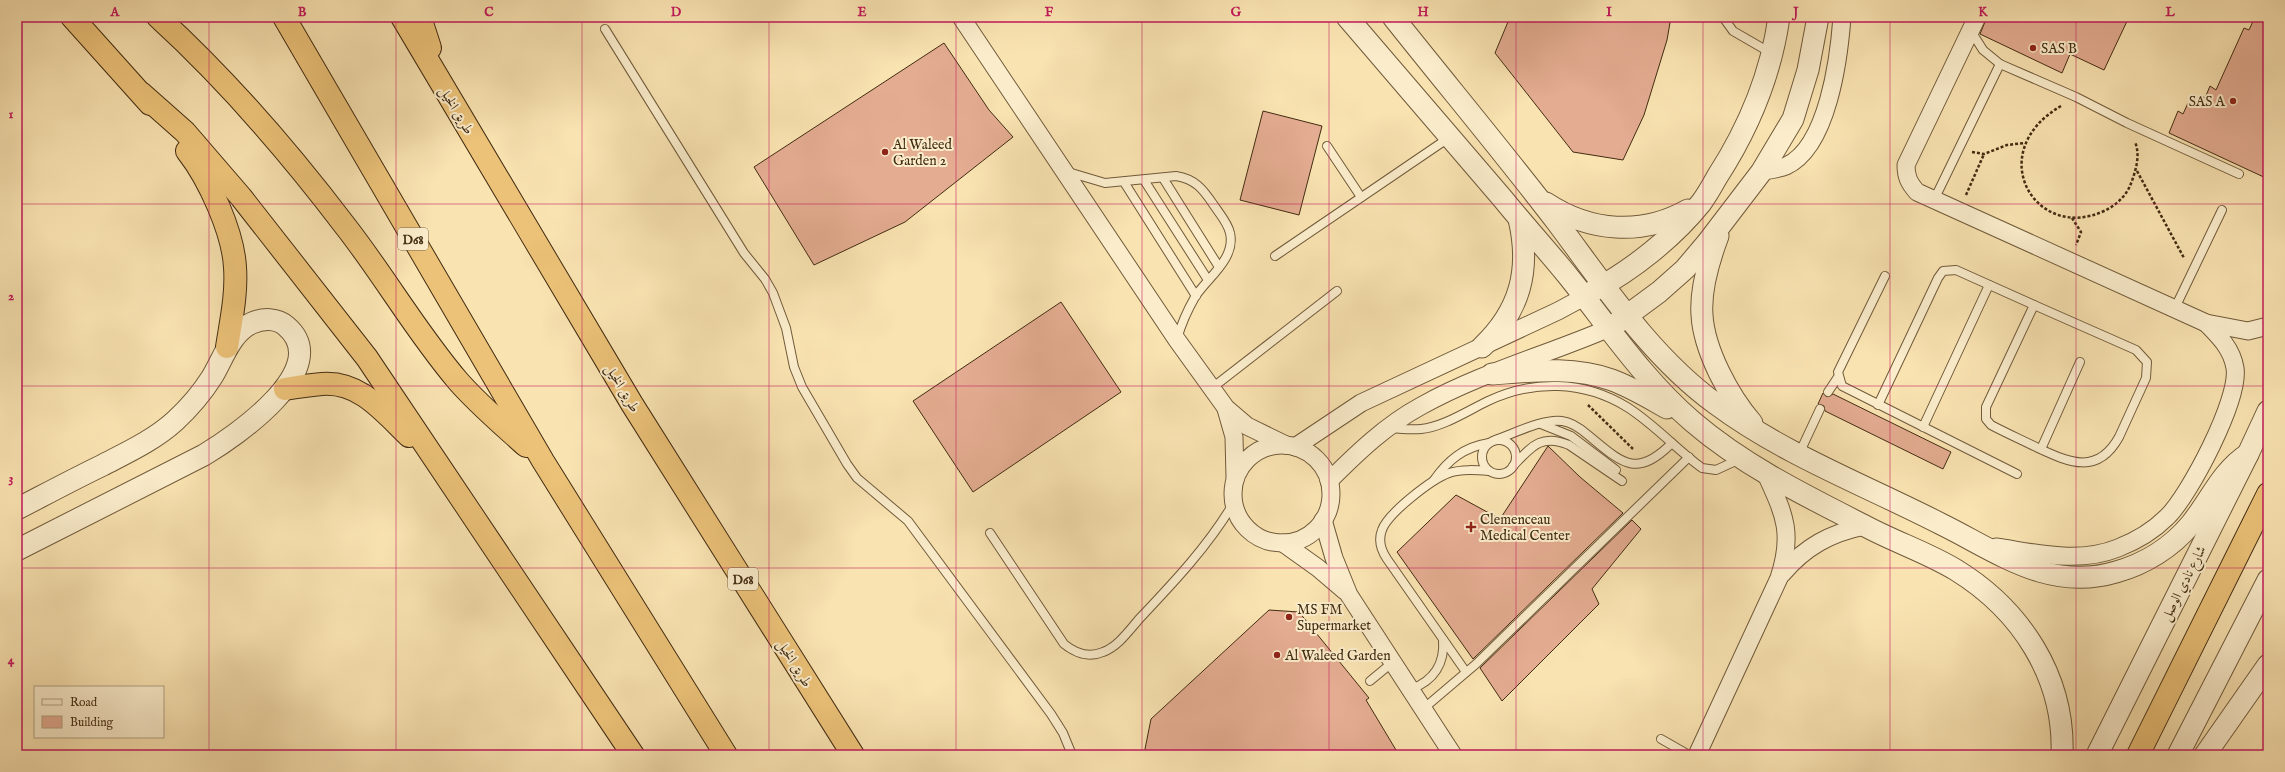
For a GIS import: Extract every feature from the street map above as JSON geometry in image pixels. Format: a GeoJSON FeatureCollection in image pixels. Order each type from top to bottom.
{"type":"FeatureCollection","features":[{"type":"Feature","properties":{"kind":"highway"},"geometry":{"type":"LineString","coordinates":[[72,17],[141,92],[189,137],[297,266],[371,363],[633,755]]}},
{"type":"Feature","properties":{"kind":"highway"},"geometry":{"type":"LineString","coordinates":[[158,17],[193,49],[233,92],[311,182],[347,228],[458,381],[543,461]]}},
{"type":"Feature","properties":{"kind":"highway","name":"D68"},"geometry":{"type":"LineString","coordinates":[[284,17],[543,461],[726,755]]}},
{"type":"Feature","properties":{"kind":"highway","name":"طريق الخيل"},"geometry":{"type":"LineString","coordinates":[[402,17],[632,404],[853,755]]}},
{"type":"Feature","properties":{"kind":"highway"},"geometry":{"type":"LineString","coordinates":[[420,17],[446,91]]}},
{"type":"Feature","properties":{"kind":"highway"},"geometry":{"type":"LineString","coordinates":[[141,92],[207,183],[229,238],[235,266],[234,299],[227,347]]}},
{"type":"Feature","properties":{"kind":"highway"},"geometry":{"type":"LineString","coordinates":[[285,389],[322,384],[334,384],[356,390],[374,402],[414,441],[430,452]]}},
{"type":"Feature","properties":{"kind":"highway"},"geometry":{"type":"LineString","coordinates":[[2138,755],[2268,494]]}},
{"type":"Feature","properties":{"kind":"street"},"geometry":{"type":"LineString","coordinates":[[961,17],[1177,340],[1226,408],[1247,426],[1290,446],[1304,450],[1320,463],[1329,481],[1330,501],[1323,520],[1306,537],[1283,543],[1266,541],[1247,529],[1240,521],[1233,504],[1235,480],[1234,437],[1226,408]]}},
{"type":"Feature","properties":{"kind":"street"},"geometry":{"type":"LineString","coordinates":[[1347,17],[1519,218],[1650,381],[1691,420],[1740,459],[1865,526],[1957,570],[1997,602],[2015,620],[2041,656],[2055,691],[2061,726],[2062,755]]}},
{"type":"Feature","properties":{"kind":"street"},"geometry":{"type":"LineString","coordinates":[[1393,17],[1661,356],[1690,383],[1716,404],[1766,438],[2025,568],[2060,576],[2096,577],[2130,568],[2153,557],[2179,537],[2192,523],[2220,479],[2248,454]]}},
{"type":"Feature","properties":{"kind":"street"},"geometry":{"type":"LineString","coordinates":[[1235,480],[1239,469],[1254,453],[1270,446],[1290,446],[1361,403],[1482,347],[1584,297],[1605,285],[1660,243],[1701,203],[1731,155],[1753,112],[1769,66],[1779,17]]}},
{"type":"Feature","properties":{"kind":"street"},"geometry":{"type":"LineString","coordinates":[[1329,481],[1357,453],[1388,428],[1420,406],[1455,388],[1607,329],[1659,292],[1685,269],[1707,243],[1762,170],[1793,119],[1808,70],[1818,17]]}},
{"type":"Feature","properties":{"kind":"street"},"geometry":{"type":"LineString","coordinates":[[1762,170],[1786,166],[1806,149],[1816,133],[1833,80],[1842,17]]}},
{"type":"Feature","properties":{"kind":"street"},"geometry":{"type":"LineString","coordinates":[[1973,23],[1906,165],[1906,175],[1910,184],[1917,192],[2068,262],[2206,323],[2248,331],[2268,326]]}},
{"type":"Feature","properties":{"kind":"street"},"geometry":{"type":"LineString","coordinates":[[1532,191],[1559,211],[1573,218],[1589,224],[1621,228],[1663,221],[1701,203]]}},
{"type":"Feature","properties":{"kind":"street"},"geometry":{"type":"LineString","coordinates":[[1727,215],[1710,260],[1703,294],[1702,315],[1707,338],[1724,381],[1741,408],[1766,438]]}},
{"type":"Feature","properties":{"kind":"street"},"geometry":{"type":"LineString","coordinates":[[1482,347],[1506,320],[1520,288],[1525,253],[1519,218]]}},
{"type":"Feature","properties":{"kind":"street"},"geometry":{"type":"LineString","coordinates":[[17,509],[130,451],[154,437],[174,422],[195,401],[212,377],[227,347],[243,329],[259,320],[277,321],[285,325],[296,338],[299,356],[294,374],[285,389],[252,423],[204,455],[17,550]]}},
{"type":"Feature","properties":{"kind":"street"},"geometry":{"type":"LineString","coordinates":[[1983,546],[2059,557],[2098,554],[2135,540],[2167,517],[2180,502],[2191,484],[2227,411],[2235,382],[2235,368],[2231,354],[2219,336],[2206,323]]}},
{"type":"Feature","properties":{"kind":"street"},"geometry":{"type":"LineString","coordinates":[[1492,374],[1552,370],[1590,374],[1612,380],[1691,420]]}},
{"type":"Feature","properties":{"kind":"street","name":"شارع نادي الوصل"},"geometry":{"type":"LineString","coordinates":[[2097,755],[2248,454],[2268,411]]}},
{"type":"Feature","properties":{"kind":"street"},"geometry":{"type":"LineString","coordinates":[[2112,726],[2268,447]]}},
{"type":"Feature","properties":{"kind":"street"},"geometry":{"type":"LineString","coordinates":[[1697,755],[1779,578],[1786,557],[1787,536],[1784,514],[1765,472]]}},
{"type":"Feature","properties":{"kind":"street"},"geometry":{"type":"LineString","coordinates":[[1323,520],[1334,558],[1349,595],[1453,755]]}},
{"type":"Feature","properties":{"kind":"street"},"geometry":{"type":"LineString","coordinates":[[1779,578],[1808,548],[1845,530],[1865,526]]}},
{"type":"Feature","properties":{"kind":"street"},"geometry":{"type":"LineString","coordinates":[[1283,543],[1318,568],[1349,595]]}},
{"type":"Feature","properties":{"kind":"street"},"geometry":{"type":"LineString","coordinates":[[2178,755],[2268,580]]}},
{"type":"Feature","properties":{"kind":"street"},"geometry":{"type":"LineString","coordinates":[[2205,755],[2268,665]]}},
{"type":"Feature","properties":{"kind":"lane"},"geometry":{"type":"LineString","coordinates":[[1724,17],[1734,31],[1771,53]]}},
{"type":"Feature","properties":{"kind":"lane"},"geometry":{"type":"LineString","coordinates":[[1973,23],[1983,50],[2000,64],[2076,97],[2127,123],[2239,174]]}},
{"type":"Feature","properties":{"kind":"lane"},"geometry":{"type":"LineString","coordinates":[[605,29],[744,253],[761,274],[773,293],[786,328],[794,367],[802,387],[847,464],[857,478],[908,521],[1051,714],[1063,733],[1072,755]]}},
{"type":"Feature","properties":{"kind":"lane"},"geometry":{"type":"LineString","coordinates":[[1934,200],[1960,150],[2000,64]]}},
{"type":"Feature","properties":{"kind":"lane"},"geometry":{"type":"LineString","coordinates":[[1275,256],[1451,137]]}},
{"type":"Feature","properties":{"kind":"lane"},"geometry":{"type":"LineString","coordinates":[[1327,146],[1362,198]]}},
{"type":"Feature","properties":{"kind":"lane"},"geometry":{"type":"LineString","coordinates":[[1064,170],[1105,183],[1181,177],[1195,182],[1203,189],[1230,232],[1230,249],[1196,296],[1188,310],[1177,340]]}},
{"type":"Feature","properties":{"kind":"lane"},"geometry":{"type":"LineString","coordinates":[[1163,178],[1218,267]]}},
{"type":"Feature","properties":{"kind":"lane"},"geometry":{"type":"LineString","coordinates":[[1144,180],[1208,280]]}},
{"type":"Feature","properties":{"kind":"lane"},"geometry":{"type":"LineString","coordinates":[[1124,182],[1196,296]]}},
{"type":"Feature","properties":{"kind":"lane"},"geometry":{"type":"LineString","coordinates":[[2174,310],[2222,210]]}},
{"type":"Feature","properties":{"kind":"lane"},"geometry":{"type":"LineString","coordinates":[[1878,405],[1940,274],[1947,270],[1956,270],[2136,350],[2145,357],[2148,367],[2146,378],[2119,436],[2108,452],[2099,458],[2080,463],[2060,459],[1991,425],[1984,415],[1986,407],[2034,305]]}},
{"type":"Feature","properties":{"kind":"lane"},"geometry":{"type":"LineString","coordinates":[[1828,392],[1838,377],[1885,276]]}},
{"type":"Feature","properties":{"kind":"lane"},"geometry":{"type":"LineString","coordinates":[[1923,427],[1989,285]]}},
{"type":"Feature","properties":{"kind":"lane"},"geometry":{"type":"LineString","coordinates":[[1212,388],[1337,292]]}},
{"type":"Feature","properties":{"kind":"lane"},"geometry":{"type":"LineString","coordinates":[[2041,449],[2080,362]]}},
{"type":"Feature","properties":{"kind":"lane"},"geometry":{"type":"LineString","coordinates":[[1838,377],[1845,389],[2017,474]]}},
{"type":"Feature","properties":{"kind":"lane"},"geometry":{"type":"LineString","coordinates":[[1388,428],[1413,430],[1432,427],[1499,396],[1524,388],[1551,385],[1578,387],[1604,394],[1627,407],[1702,468],[1709,470],[1723,468],[1740,459]]}},
{"type":"Feature","properties":{"kind":"lane"},"geometry":{"type":"LineString","coordinates":[[1799,454],[1820,409]]}},
{"type":"Feature","properties":{"kind":"lane"},"geometry":{"type":"LineString","coordinates":[[1489,471],[1484,466],[1482,454],[1493,442],[1541,424],[1557,421],[1573,424],[1621,461],[1636,464],[1648,463],[1658,458],[1672,443]]}},
{"type":"Feature","properties":{"kind":"lane"},"geometry":{"type":"LineString","coordinates":[[1466,672],[1387,559],[1380,541],[1385,522],[1434,481],[1449,473],[1462,470],[1489,471],[1502,474],[1539,442],[1559,440],[1622,478],[1571,436],[1541,424]]}},
{"type":"Feature","properties":{"kind":"lane"},"geometry":{"type":"LineString","coordinates":[[1434,481],[1442,469],[1458,454],[1468,448],[1502,440],[1513,448],[1515,460],[1513,466]]}},
{"type":"Feature","properties":{"kind":"lane"},"geometry":{"type":"LineString","coordinates":[[1423,709],[1466,672],[1689,457]]}},
{"type":"Feature","properties":{"kind":"lane"},"geometry":{"type":"LineString","coordinates":[[990,533],[1064,644],[1079,653],[1099,654],[1113,647],[1120,641],[1190,564],[1206,545],[1233,504]]}},
{"type":"Feature","properties":{"kind":"lane"},"geometry":{"type":"LineString","coordinates":[[1411,689],[1423,684],[1436,672],[1444,650],[1443,639]]}},
{"type":"Feature","properties":{"kind":"lane"},"geometry":{"type":"LineString","coordinates":[[1370,681],[1393,662]]}},
{"type":"Feature","properties":{"kind":"lane"},"geometry":{"type":"LineString","coordinates":[[1661,739],[1690,755]]}},
{"type":"Feature","properties":{"kind":"path"},"geometry":{"type":"LineString","coordinates":[[2076,97],[2053,111],[2035,126],[2025,143],[2020,170],[2026,188],[2038,203],[2054,213],[2072,218],[2094,216],[2113,206],[2128,191],[2136,171],[2137,146],[2127,123]]}},
{"type":"Feature","properties":{"kind":"path"},"geometry":{"type":"LineString","coordinates":[[1960,150],[1984,154],[2007,145],[2025,143]]}},
{"type":"Feature","properties":{"kind":"path"},"geometry":{"type":"LineString","coordinates":[[1958,211],[1984,154]]}},
{"type":"Feature","properties":{"kind":"path"},"geometry":{"type":"LineString","coordinates":[[2136,171],[2192,273]]}},
{"type":"Feature","properties":{"kind":"path"},"geometry":{"type":"LineString","coordinates":[[2068,262],[2081,232],[2072,218]]}},
{"type":"Feature","properties":{"kind":"path"},"geometry":{"type":"LineString","coordinates":[[1592,391],[1586,403],[1648,463]]}},
{"type":"Feature","properties":{"kind":"building"},"geometry":{"type":"Polygon","coordinates":[[[1510,17],[1671,17],[1667,40],[1644,115],[1623,160],[1573,152],[1495,53],[1510,17]]]}},
{"type":"Feature","properties":{"kind":"building"},"geometry":{"type":"Polygon","coordinates":[[[1987,17],[2129,17],[2104,70],[2070,54],[2062,73],[1980,34],[1987,17]]]}},
{"type":"Feature","properties":{"kind":"building","name":"SAS A"},"geometry":{"type":"Polygon","coordinates":[[[2255,17],[2268,17],[2268,179],[2169,133],[2178,111],[2183,114],[2188,103],[2195,106],[2200,95],[2205,98],[2210,86],[2216,90],[2244,28],[2249,30],[2255,17]]]}},
{"type":"Feature","properties":{"kind":"building","name":"Al Waleed Garden 2"},"geometry":{"type":"Polygon","coordinates":[[[944,43],[989,110],[1013,137],[905,222],[814,265],[754,167],[944,43]]]}},
{"type":"Feature","properties":{"kind":"building"},"geometry":{"type":"Polygon","coordinates":[[[1263,111],[1322,126],[1299,215],[1240,200],[1263,111]]]}},
{"type":"Feature","properties":{"kind":"building"},"geometry":{"type":"Polygon","coordinates":[[[1061,302],[1121,392],[973,492],[913,401],[1061,302]]]}},
{"type":"Feature","properties":{"kind":"building"},"geometry":{"type":"Polygon","coordinates":[[[1823,393],[1827,397],[1833,394],[1951,452],[1943,469],[1825,411],[1824,406],[1818,404],[1823,393]]]}},
{"type":"Feature","properties":{"kind":"building"},"geometry":{"type":"Polygon","coordinates":[[[1548,446],[1580,477],[1623,513],[1473,659],[1397,552],[1456,495],[1500,519],[1548,446]]]}},
{"type":"Feature","properties":{"kind":"building"},"geometry":{"type":"Polygon","coordinates":[[[1632,520],[1641,529],[1592,589],[1599,604],[1502,701],[1480,668],[1632,520]]]}},
{"type":"Feature","properties":{"kind":"building","name":"Al Waleed Garden"},"geometry":{"type":"Polygon","coordinates":[[[1269,610],[1299,612],[1369,698],[1366,700],[1399,755],[1148,755],[1145,749],[1151,719],[1269,610]]]}},
{"type":"Feature","properties":{"kind":"place","name":"SAS B"},"geometry":{"type":"Point","coordinates":[2033,48]}},
{"type":"Feature","properties":{"kind":"place","name":"SAS A"},"geometry":{"type":"Point","coordinates":[2233,101]}},
{"type":"Feature","properties":{"kind":"place","name":"Al Waleed Garden 2"},"geometry":{"type":"Point","coordinates":[885,152]}},
{"type":"Feature","properties":{"kind":"place","name":"Clemenceau Medical Center"},"geometry":{"type":"Point","coordinates":[1471,527]}},
{"type":"Feature","properties":{"kind":"place","name":"MS FM Supermarket"},"geometry":{"type":"Point","coordinates":[1289,617]}},
{"type":"Feature","properties":{"kind":"place","name":"Al Waleed Garden"},"geometry":{"type":"Point","coordinates":[1277,655]}}]}
